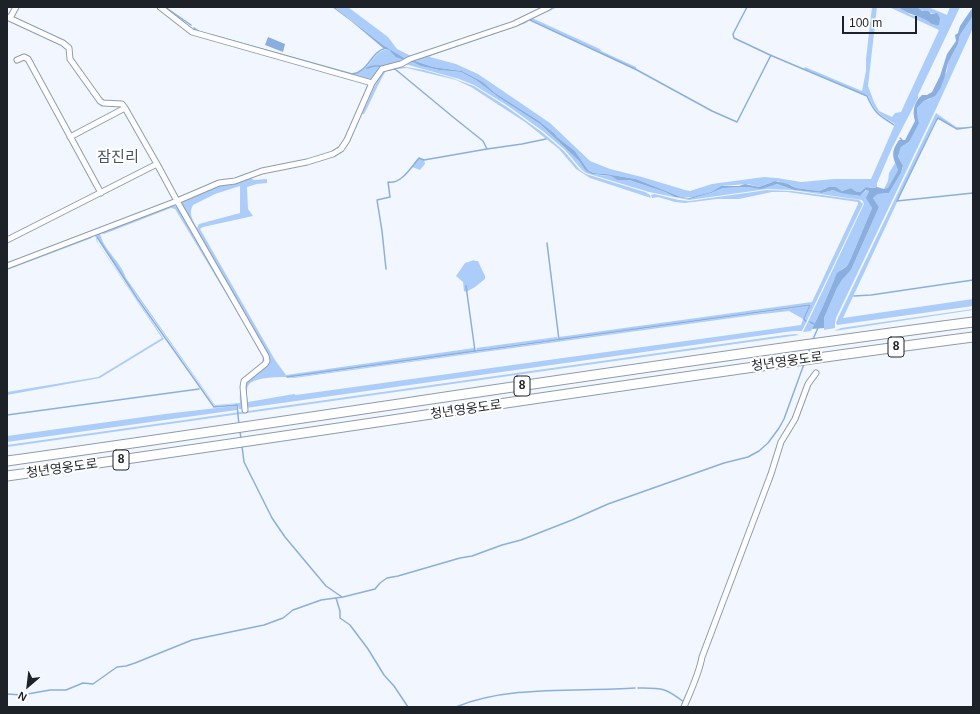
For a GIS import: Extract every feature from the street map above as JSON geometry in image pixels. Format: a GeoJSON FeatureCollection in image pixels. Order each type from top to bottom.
{"type":"FeatureCollection","features":[{"type":"Feature","properties":{"kind":"highway","name":"청년영웅도로"},"geometry":{"type":"LineString","coordinates":[[7,461],[798,345],[973,322]]}},
{"type":"Feature","properties":{"kind":"highway","name":"청년영웅도로"},"geometry":{"type":"LineString","coordinates":[[7,476],[235,444],[791,361],[973,337]]}},
{"type":"Feature","properties":{"kind":"street"},"geometry":{"type":"LineString","coordinates":[[16,7],[9,18],[63,43],[69,48],[70,59],[100,101],[103,103],[122,104],[157,164],[266,356],[267,359],[265,364],[244,381],[243,388],[245,410]]}},
{"type":"Feature","properties":{"kind":"street"},"geometry":{"type":"LineString","coordinates":[[160,7],[192,32],[372,83]]}},
{"type":"Feature","properties":{"kind":"street"},"geometry":{"type":"LineString","coordinates":[[7,266],[177,201],[219,183],[235,181],[262,172],[307,162],[333,154],[340,149],[347,140],[372,83],[382,69],[401,64],[410,58],[514,24],[549,7]]}},
{"type":"Feature","properties":{"kind":"street"},"geometry":{"type":"LineString","coordinates":[[17,60],[24,57],[28,59],[101,193]]}},
{"type":"Feature","properties":{"kind":"street"},"geometry":{"type":"LineString","coordinates":[[70,137],[125,108]]}},
{"type":"Feature","properties":{"kind":"street"},"geometry":{"type":"LineString","coordinates":[[7,240],[157,164]]}},
{"type":"Feature","properties":{"kind":"street"},"geometry":{"type":"LineString","coordinates":[[684,707],[771,474],[781,442],[795,419],[808,384],[816,373]]}},
{"type":"Feature","properties":{"kind":"shaded area"},"geometry":{"type":"Polygon","coordinates":[[[332,7],[383,45],[406,59],[404,60],[396,57],[389,50],[383,48],[332,7]]]}},
{"type":"Feature","properties":{"kind":"shaded area"},"geometry":{"type":"Polygon","coordinates":[[[334,7],[348,7],[388,37],[397,49],[411,56],[406,59],[383,45],[334,7]]]}},
{"type":"Feature","properties":{"kind":"shaded area"},"geometry":{"type":"Polygon","coordinates":[[[553,7],[558,7],[532,18],[600,49],[601,51],[636,67],[637,70],[530,19],[526,23],[430,57],[456,64],[478,74],[550,123],[590,161],[610,169],[690,191],[712,184],[764,177],[801,182],[834,179],[871,179],[895,124],[878,113],[868,96],[804,69],[805,67],[862,91],[866,71],[872,7],[877,7],[868,86],[879,111],[892,117],[895,113],[901,112],[939,30],[891,7],[898,7],[911,15],[923,18],[934,25],[937,25],[935,13],[925,12],[917,7],[928,7],[947,15],[950,7],[960,7],[918,95],[918,98],[892,148],[877,183],[877,187],[866,187],[860,192],[857,192],[851,188],[842,191],[836,187],[826,188],[819,191],[796,188],[778,181],[759,187],[748,184],[721,186],[711,192],[694,197],[681,197],[636,179],[593,173],[588,170],[575,151],[555,134],[539,121],[495,93],[483,82],[462,71],[433,67],[412,60],[526,20],[553,7]]]}},
{"type":"Feature","properties":{"kind":"shaded area"},"geometry":{"type":"Polygon","coordinates":[[[898,7],[917,7],[922,11],[928,11],[931,14],[937,13],[940,18],[939,25],[933,24],[898,7]]]}},
{"type":"Feature","properties":{"kind":"shaded area"},"geometry":{"type":"Polygon","coordinates":[[[973,7],[973,16],[960,35],[958,44],[948,63],[940,89],[935,96],[924,101],[917,108],[919,123],[909,142],[901,147],[898,156],[903,166],[901,173],[889,193],[878,194],[873,198],[879,207],[851,270],[837,288],[824,318],[824,328],[812,329],[837,273],[847,266],[851,258],[872,208],[866,198],[869,191],[866,190],[860,196],[833,190],[822,193],[794,190],[777,184],[761,189],[747,187],[723,188],[711,193],[690,199],[675,197],[665,192],[629,180],[617,180],[611,176],[592,174],[585,170],[579,161],[540,124],[498,97],[476,80],[461,72],[439,70],[421,66],[410,61],[412,60],[433,67],[462,71],[483,82],[495,93],[539,121],[555,134],[575,151],[588,170],[593,173],[636,179],[681,197],[689,198],[711,192],[721,186],[739,186],[745,184],[759,187],[775,181],[788,184],[796,188],[819,191],[829,187],[836,187],[842,191],[851,188],[857,192],[860,192],[866,187],[888,188],[898,170],[893,155],[894,148],[899,140],[905,140],[915,121],[914,110],[917,101],[922,95],[927,95],[932,92],[940,76],[947,54],[956,41],[955,35],[958,33],[960,26],[973,7]]]}},
{"type":"Feature","properties":{"kind":"shaded area"},"geometry":{"type":"Polygon","coordinates":[[[973,16],[973,28],[836,318],[835,328],[824,330],[824,318],[837,288],[851,270],[879,207],[873,198],[878,194],[889,193],[901,173],[903,167],[898,155],[901,147],[909,142],[918,120],[917,108],[924,101],[930,99],[947,71],[948,63],[958,44],[960,35],[973,16]]]}},
{"type":"Feature","properties":{"kind":"shaded area"},"geometry":{"type":"Polygon","coordinates":[[[194,28],[205,35],[193,31],[194,28]]]}},
{"type":"Feature","properties":{"kind":"shaded area"},"geometry":{"type":"Polygon","coordinates":[[[205,35],[218,36],[351,74],[358,73],[363,70],[377,54],[387,49],[397,57],[404,60],[381,67],[371,81],[205,35]]]}},
{"type":"Feature","properties":{"kind":"shaded area"},"geometry":{"type":"Polygon","coordinates":[[[268,37],[285,44],[283,52],[265,45],[268,37]]]}},
{"type":"Feature","properties":{"kind":"shaded area"},"geometry":{"type":"Polygon","coordinates":[[[410,61],[421,66],[439,70],[461,72],[476,80],[498,97],[540,124],[579,161],[585,170],[597,175],[611,176],[617,180],[629,180],[665,192],[675,197],[690,199],[723,188],[756,188],[777,184],[794,190],[822,193],[833,190],[858,196],[867,190],[869,191],[867,196],[868,200],[872,208],[851,258],[847,266],[842,269],[834,280],[811,331],[803,332],[864,204],[862,200],[792,190],[767,189],[689,200],[649,192],[586,173],[565,150],[544,132],[508,106],[474,85],[459,79],[405,64],[410,61]]]}},
{"type":"Feature","properties":{"kind":"shaded area"},"geometry":{"type":"Polygon","coordinates":[[[400,66],[424,70],[452,78],[474,86],[507,107],[543,133],[564,151],[580,170],[586,174],[645,192],[650,195],[651,198],[590,178],[576,169],[559,149],[525,122],[471,87],[456,80],[407,68],[386,70],[400,66]]]}},
{"type":"Feature","properties":{"kind":"shaded area"},"geometry":{"type":"Polygon","coordinates":[[[384,71],[386,71],[364,114],[362,114],[378,79],[384,71]]]}},
{"type":"Feature","properties":{"kind":"shaded area"},"geometry":{"type":"Polygon","coordinates":[[[936,113],[956,127],[973,127],[957,128],[938,118],[935,121],[843,318],[973,299],[973,306],[837,325],[836,323],[838,318],[936,113]]]}},
{"type":"Feature","properties":{"kind":"shaded area"},"geometry":{"type":"Polygon","coordinates":[[[419,158],[424,160],[425,164],[420,170],[412,167],[419,158]]]}},
{"type":"Feature","properties":{"kind":"shaded area"},"geometry":{"type":"Polygon","coordinates":[[[895,163],[898,170],[888,189],[884,189],[888,181],[889,173],[895,163]]]}},
{"type":"Feature","properties":{"kind":"shaded area"},"geometry":{"type":"Polygon","coordinates":[[[249,177],[254,180],[267,179],[267,183],[247,187],[248,209],[253,216],[203,227],[200,229],[275,360],[286,375],[474,348],[474,351],[287,377],[260,379],[250,383],[248,386],[248,402],[294,394],[296,395],[801,325],[803,319],[789,311],[754,315],[287,378],[809,306],[804,319],[807,321],[802,331],[793,331],[246,408],[244,389],[246,382],[268,362],[181,204],[188,198],[204,190],[249,177]],[[240,186],[215,194],[193,205],[191,211],[197,228],[199,224],[240,213],[240,186]]]}},
{"type":"Feature","properties":{"kind":"shaded area"},"geometry":{"type":"Polygon","coordinates":[[[767,190],[792,191],[859,200],[863,204],[807,321],[805,319],[811,304],[560,339],[559,337],[812,302],[858,204],[858,202],[787,192],[772,192],[739,199],[717,199],[685,203],[658,197],[652,198],[651,195],[654,194],[689,201],[767,190]]]}},
{"type":"Feature","properties":{"kind":"shaded area"},"geometry":{"type":"Polygon","coordinates":[[[173,205],[178,207],[264,355],[262,364],[263,355],[175,209],[171,208],[104,234],[100,233],[173,205]]]}},
{"type":"Feature","properties":{"kind":"shaded area"},"geometry":{"type":"Polygon","coordinates":[[[100,233],[105,245],[124,272],[126,278],[215,405],[240,403],[240,388],[244,379],[262,364],[242,384],[244,409],[239,409],[235,404],[215,406],[120,272],[97,236],[98,243],[164,339],[100,378],[7,395],[7,392],[98,377],[162,338],[97,242],[95,235],[100,233]]]}},
{"type":"Feature","properties":{"kind":"shaded area"},"geometry":{"type":"Polygon","coordinates":[[[91,237],[92,238],[7,270],[7,267],[91,237]]]}},
{"type":"Feature","properties":{"kind":"shaded area"},"geometry":{"type":"Polygon","coordinates":[[[474,260],[478,261],[485,279],[466,292],[464,291],[463,282],[456,276],[465,263],[474,260]]]}},
{"type":"Feature","properties":{"kind":"shaded area"},"geometry":{"type":"Polygon","coordinates":[[[973,310],[834,331],[841,328],[973,310]]]}},
{"type":"Feature","properties":{"kind":"shaded area"},"geometry":{"type":"Polygon","coordinates":[[[796,334],[799,335],[7,447],[7,445],[796,334]]]}},
{"type":"Feature","properties":{"kind":"shaded area"},"geometry":{"type":"Polygon","coordinates":[[[557,337],[558,339],[477,350],[476,348],[557,337]]]}},
{"type":"Feature","properties":{"kind":"shaded area"},"geometry":{"type":"Polygon","coordinates":[[[236,406],[237,410],[7,442],[7,436],[165,414],[236,406]]]}},
{"type":"Feature","properties":{"kind":"waterway"},"geometry":{"type":"LineString","coordinates":[[165,7],[191,25]]}},
{"type":"Feature","properties":{"kind":"waterway"},"geometry":{"type":"LineString","coordinates":[[747,7],[733,34],[734,38],[867,96],[872,107],[878,114],[894,125]]}},
{"type":"Feature","properties":{"kind":"waterway"},"geometry":{"type":"LineString","coordinates":[[530,20],[637,70],[712,111],[737,122],[771,55]]}},
{"type":"Feature","properties":{"kind":"waterway"},"geometry":{"type":"LineString","coordinates":[[194,28],[200,32]]}},
{"type":"Feature","properties":{"kind":"waterway"},"geometry":{"type":"LineString","coordinates":[[212,35],[352,74],[362,70],[376,53],[386,48]]}},
{"type":"Feature","properties":{"kind":"waterway"},"geometry":{"type":"LineString","coordinates":[[367,68],[380,66]]}},
{"type":"Feature","properties":{"kind":"waterway"},"geometry":{"type":"LineString","coordinates":[[386,70],[395,69],[483,141],[487,149],[546,139]]}},
{"type":"Feature","properties":{"kind":"waterway"},"geometry":{"type":"LineString","coordinates":[[973,127],[957,129],[938,118],[897,201],[973,193]]}},
{"type":"Feature","properties":{"kind":"waterway"},"geometry":{"type":"LineString","coordinates":[[386,269],[377,200],[390,197],[388,182],[397,181],[401,178],[419,158],[424,160],[487,149]]}},
{"type":"Feature","properties":{"kind":"waterway"},"geometry":{"type":"LineString","coordinates":[[97,237],[137,298],[214,407],[237,405],[239,425]]}},
{"type":"Feature","properties":{"kind":"waterway"},"geometry":{"type":"LineString","coordinates":[[547,243],[559,340]]}},
{"type":"Feature","properties":{"kind":"waterway"},"geometry":{"type":"LineString","coordinates":[[854,296],[871,295],[973,280]]}},
{"type":"Feature","properties":{"kind":"waterway"},"geometry":{"type":"LineString","coordinates":[[466,286],[475,351]]}},
{"type":"Feature","properties":{"kind":"waterway"},"geometry":{"type":"LineString","coordinates":[[287,377],[810,305],[804,319],[806,321]]}},
{"type":"Feature","properties":{"kind":"waterway"},"geometry":{"type":"LineString","coordinates":[[810,322],[814,324]]}},
{"type":"Feature","properties":{"kind":"waterway"},"geometry":{"type":"LineString","coordinates":[[813,339],[818,328]]}},
{"type":"Feature","properties":{"kind":"waterway"},"geometry":{"type":"LineString","coordinates":[[807,356],[810,348]]}},
{"type":"Feature","properties":{"kind":"waterway"},"geometry":{"type":"LineString","coordinates":[[7,694],[22,695],[50,690],[66,690],[83,683],[93,684],[117,667],[135,663],[192,640],[264,625],[283,618],[293,610],[321,600],[343,597],[375,589],[387,578],[472,556],[521,540],[608,504],[724,463],[748,457],[759,451],[768,443],[779,428],[784,419],[804,364]]}},
{"type":"Feature","properties":{"kind":"waterway"},"geometry":{"type":"LineString","coordinates":[[7,415],[199,389]]}},
{"type":"Feature","properties":{"kind":"waterway"},"geometry":{"type":"LineString","coordinates":[[240,431],[241,439]]}},
{"type":"Feature","properties":{"kind":"waterway"},"geometry":{"type":"LineString","coordinates":[[242,446],[244,462],[272,518],[285,537],[326,586],[342,597]]}},
{"type":"Feature","properties":{"kind":"waterway"},"geometry":{"type":"LineString","coordinates":[[336,598],[340,611],[340,618],[350,625],[408,707]]}},
{"type":"Feature","properties":{"kind":"waterway"},"geometry":{"type":"LineString","coordinates":[[456,707],[498,695],[521,692],[635,688]]}},
{"type":"Feature","properties":{"kind":"waterway"},"geometry":{"type":"LineString","coordinates":[[638,688],[662,689],[672,693],[684,702]]}},
{"type":"Feature","properties":{"kind":"district","name":"잠진리"},"geometry":{"type":"Point","coordinates":[118,158]}}]}
